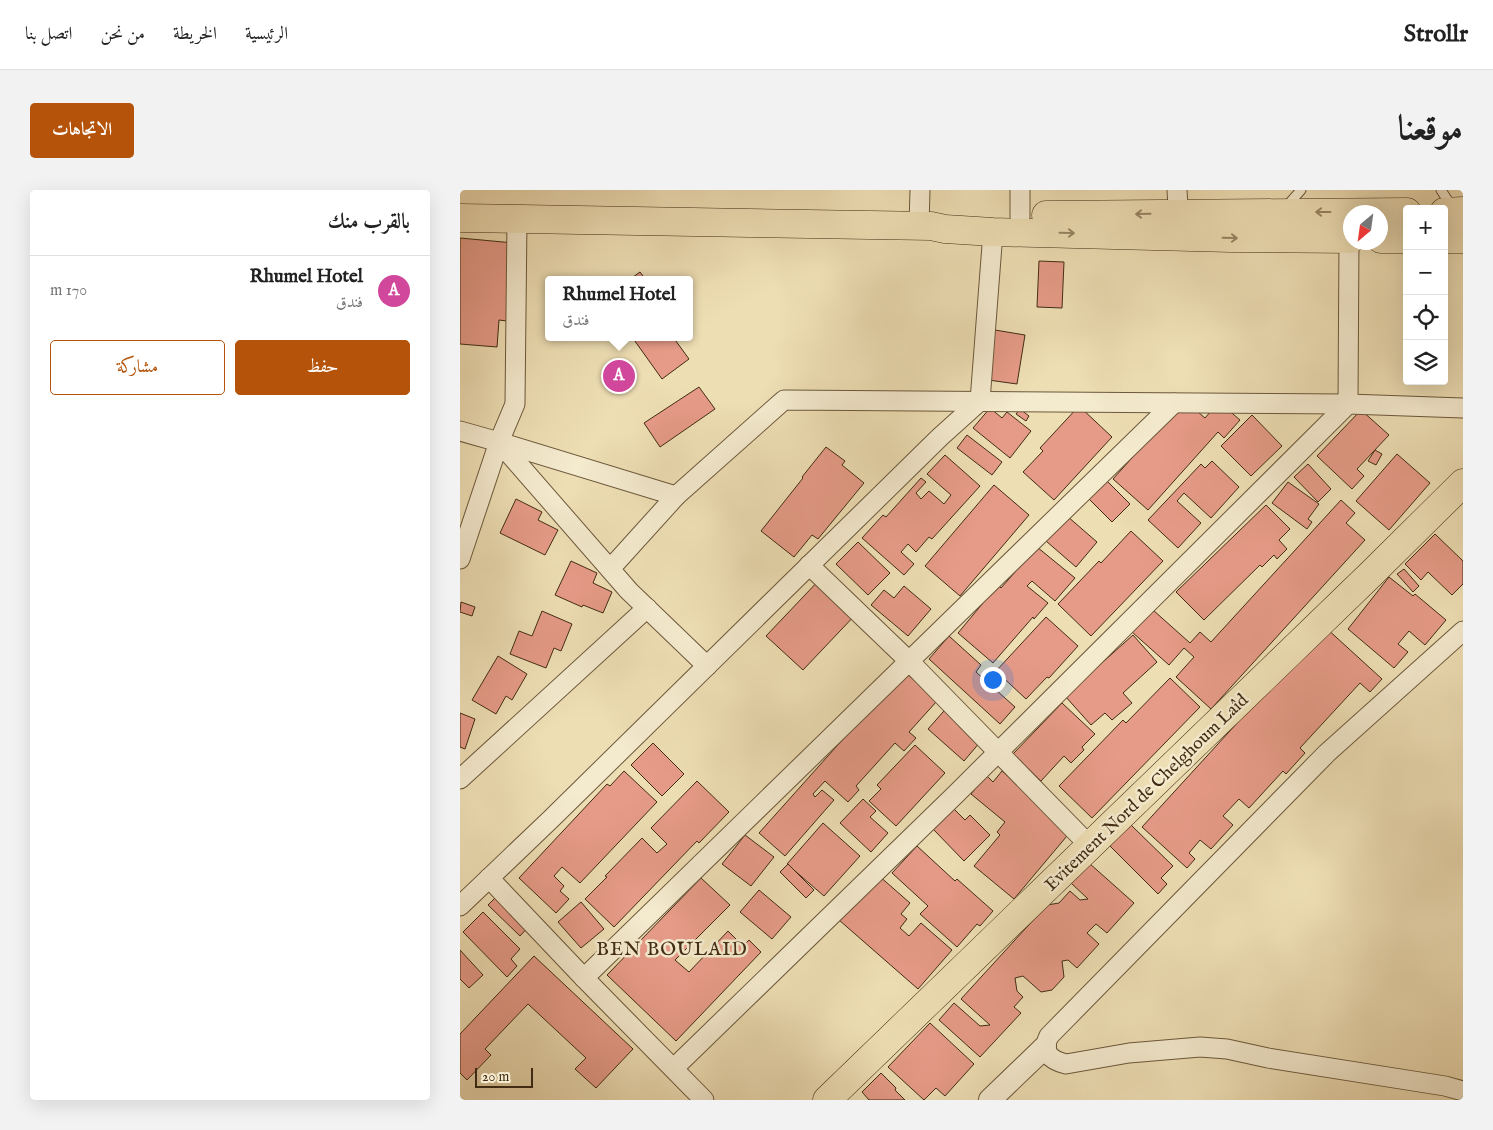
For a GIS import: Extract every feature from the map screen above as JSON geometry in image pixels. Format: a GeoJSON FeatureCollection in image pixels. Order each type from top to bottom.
{"type":"FeatureCollection","features":[{"type":"Feature","properties":{"kind":"main road"},"geometry":{"type":"LineString","coordinates":[[1281,225],[1403,212]]}},
{"type":"Feature","properties":{"kind":"main road"},"geometry":{"type":"LineString","coordinates":[[925,226],[956,219],[1178,213],[1281,225],[1343,238]]}},
{"type":"Feature","properties":{"kind":"main road"},"geometry":{"type":"LineString","coordinates":[[460,218],[925,226],[993,232],[1178,213]]}},
{"type":"Feature","properties":{"kind":"main road"},"geometry":{"type":"LineString","coordinates":[[1388,239],[1403,239]]}},
{"type":"Feature","properties":{"kind":"main road","name":"Evitement Nord de Chelghoum Laîd"},"geometry":{"type":"LineString","coordinates":[[827,1100],[1463,483]]}},
{"type":"Feature","properties":{"kind":"street"},"geometry":{"type":"LineString","coordinates":[[920,190],[925,226]]}},
{"type":"Feature","properties":{"kind":"street"},"geometry":{"type":"LineString","coordinates":[[1020,190],[1020,217]]}},
{"type":"Feature","properties":{"kind":"street"},"geometry":{"type":"LineString","coordinates":[[460,559],[499,442],[515,404],[517,220]]}},
{"type":"Feature","properties":{"kind":"street"},"geometry":{"type":"LineString","coordinates":[[460,906],[940,437],[980,401],[993,232]]}},
{"type":"Feature","properties":{"kind":"street"},"geometry":{"type":"LineString","coordinates":[[674,1068],[998,753],[1348,404],[1349,250]]}},
{"type":"Feature","properties":{"kind":"street"},"geometry":{"type":"LineString","coordinates":[[610,569],[676,496],[784,400],[1348,404],[1463,408]]}},
{"type":"Feature","properties":{"kind":"street"},"geometry":{"type":"LineString","coordinates":[[584,978],[1174,404]]}},
{"type":"Feature","properties":{"kind":"street"},"geometry":{"type":"LineString","coordinates":[[460,432],[676,496]]}},
{"type":"Feature","properties":{"kind":"street"},"geometry":{"type":"LineString","coordinates":[[499,442],[629,591],[707,666]]}},
{"type":"Feature","properties":{"kind":"street"},"geometry":{"type":"LineString","coordinates":[[810,565],[910,662],[1090,846]]}},
{"type":"Feature","properties":{"kind":"street"},"geometry":{"type":"LineString","coordinates":[[460,779],[647,608]]}},
{"type":"Feature","properties":{"kind":"street"},"geometry":{"type":"LineString","coordinates":[[1463,631],[1327,753],[1048,1036],[1046,1042],[1050,1057],[1066,1064],[1139,1052],[1200,1047],[1227,1049],[1268,1058],[1445,1086],[1463,1091]]}},
{"type":"Feature","properties":{"kind":"street"},"geometry":{"type":"LineString","coordinates":[[489,878],[704,1100]]}},
{"type":"Feature","properties":{"kind":"street"},"geometry":{"type":"LineString","coordinates":[[990,1100],[1046,1047]]}},
{"type":"Feature","properties":{"kind":"lane"},"geometry":{"type":"LineString","coordinates":[[1281,225],[1301,190]]}},
{"type":"Feature","properties":{"kind":"building"},"geometry":{"type":"Polygon","coordinates":[[[460,238],[514,243],[507,321],[499,320],[497,347],[460,344],[460,238]]]}},
{"type":"Feature","properties":{"kind":"building"},"geometry":{"type":"Polygon","coordinates":[[[1039,261],[1064,262],[1062,308],[1037,307],[1039,261]]]}},
{"type":"Feature","properties":{"kind":"building"},"geometry":{"type":"Polygon","coordinates":[[[640,272],[643,276],[634,276],[640,272]]]}},
{"type":"Feature","properties":{"kind":"building"},"geometry":{"type":"Polygon","coordinates":[[[989,329],[1025,335],[1017,384],[981,379],[989,329]]]}},
{"type":"Feature","properties":{"kind":"building"},"geometry":{"type":"Polygon","coordinates":[[[635,341],[676,341],[689,359],[662,379],[635,341]]]}},
{"type":"Feature","properties":{"kind":"building"},"geometry":{"type":"Polygon","coordinates":[[[699,387],[715,409],[660,447],[644,423],[699,387]]]}},
{"type":"Feature","properties":{"kind":"building"},"geometry":{"type":"Polygon","coordinates":[[[1184,400],[1205,418],[1219,402],[1240,420],[1224,438],[1218,432],[1148,510],[1113,479],[1184,400]]]}},
{"type":"Feature","properties":{"kind":"building"},"geometry":{"type":"Polygon","coordinates":[[[1079,406],[1112,437],[1054,500],[1023,472],[1043,451],[1040,448],[1079,406]]]}},
{"type":"Feature","properties":{"kind":"building"},"geometry":{"type":"Polygon","coordinates":[[[990,408],[1002,418],[1007,412],[1031,431],[1010,458],[973,428],[990,408]]]}},
{"type":"Feature","properties":{"kind":"building"},"geometry":{"type":"Polygon","coordinates":[[[1020,409],[1029,416],[1026,421],[1016,414],[1020,409]]]}},
{"type":"Feature","properties":{"kind":"building"},"geometry":{"type":"Polygon","coordinates":[[[1361,410],[1389,435],[1357,469],[1364,476],[1352,489],[1317,456],[1361,410]]]}},
{"type":"Feature","properties":{"kind":"building"},"geometry":{"type":"Polygon","coordinates":[[[1252,415],[1282,446],[1251,476],[1221,446],[1252,415]]]}},
{"type":"Feature","properties":{"kind":"building"},"geometry":{"type":"Polygon","coordinates":[[[967,435],[1002,462],[992,475],[957,448],[967,435]]]}},
{"type":"Feature","properties":{"kind":"building"},"geometry":{"type":"Polygon","coordinates":[[[826,447],[845,461],[842,465],[864,483],[818,539],[812,535],[794,557],[761,531],[826,447]]]}},
{"type":"Feature","properties":{"kind":"building"},"geometry":{"type":"Polygon","coordinates":[[[1375,450],[1382,454],[1376,465],[1368,461],[1375,450]]]}},
{"type":"Feature","properties":{"kind":"building"},"geometry":{"type":"Polygon","coordinates":[[[1397,454],[1430,483],[1389,530],[1356,501],[1397,454]]]}},
{"type":"Feature","properties":{"kind":"building"},"geometry":{"type":"Polygon","coordinates":[[[945,455],[980,486],[932,539],[929,537],[916,552],[908,544],[901,552],[914,564],[904,575],[862,538],[883,515],[886,517],[921,478],[926,482],[916,493],[921,499],[929,491],[944,504],[951,495],[927,474],[945,455]]]}},
{"type":"Feature","properties":{"kind":"building"},"geometry":{"type":"Polygon","coordinates":[[[1212,461],[1239,487],[1211,518],[1184,493],[1177,501],[1201,523],[1178,548],[1148,520],[1201,464],[1205,468],[1212,461]]]}},
{"type":"Feature","properties":{"kind":"building"},"geometry":{"type":"Polygon","coordinates":[[[1308,464],[1331,489],[1318,502],[1294,477],[1308,464]]]}},
{"type":"Feature","properties":{"kind":"building"},"geometry":{"type":"Polygon","coordinates":[[[1105,479],[1130,504],[1112,522],[1087,497],[1105,479]]]}},
{"type":"Feature","properties":{"kind":"building"},"geometry":{"type":"Polygon","coordinates":[[[1288,482],[1319,504],[1308,519],[1312,522],[1307,529],[1272,503],[1288,482]]]}},
{"type":"Feature","properties":{"kind":"building"},"geometry":{"type":"Polygon","coordinates":[[[994,485],[1029,515],[960,596],[925,566],[994,485]]]}},
{"type":"Feature","properties":{"kind":"building"},"geometry":{"type":"Polygon","coordinates":[[[516,499],[542,512],[538,520],[558,530],[545,555],[500,533],[516,499]]]}},
{"type":"Feature","properties":{"kind":"building"},"geometry":{"type":"Polygon","coordinates":[[[1341,500],[1355,513],[1346,523],[1365,540],[1211,709],[1176,677],[1194,657],[1184,648],[1169,665],[1132,632],[1153,610],[1190,643],[1200,632],[1211,642],[1341,500]]]}},
{"type":"Feature","properties":{"kind":"building"},"geometry":{"type":"Polygon","coordinates":[[[1266,505],[1290,529],[1279,540],[1287,549],[1277,559],[1274,555],[1262,567],[1260,565],[1204,620],[1176,592],[1266,505]]]}},
{"type":"Feature","properties":{"kind":"building"},"geometry":{"type":"Polygon","coordinates":[[[1067,516],[1097,542],[1076,567],[1046,541],[1067,516]]]}},
{"type":"Feature","properties":{"kind":"building"},"geometry":{"type":"Polygon","coordinates":[[[1131,531],[1163,561],[1091,636],[1058,604],[1131,531]]]}},
{"type":"Feature","properties":{"kind":"building"},"geometry":{"type":"Polygon","coordinates":[[[1435,534],[1463,561],[1463,584],[1452,595],[1428,572],[1421,580],[1405,564],[1435,534]]]}},
{"type":"Feature","properties":{"kind":"building"},"geometry":{"type":"Polygon","coordinates":[[[858,542],[890,573],[868,595],[836,564],[858,542]]]}},
{"type":"Feature","properties":{"kind":"building"},"geometry":{"type":"Polygon","coordinates":[[[1037,547],[1075,578],[1055,601],[1032,581],[1027,586],[1048,603],[1034,619],[1033,617],[993,663],[958,633],[998,585],[1001,588],[1037,547]]]}},
{"type":"Feature","properties":{"kind":"building"},"geometry":{"type":"Polygon","coordinates":[[[571,561],[597,573],[593,583],[612,592],[603,613],[583,605],[582,607],[555,595],[571,561]]]}},
{"type":"Feature","properties":{"kind":"building"},"geometry":{"type":"Polygon","coordinates":[[[1404,569],[1419,586],[1413,592],[1397,574],[1404,569]]]}},
{"type":"Feature","properties":{"kind":"building"},"geometry":{"type":"Polygon","coordinates":[[[822,577],[858,612],[803,670],[766,636],[822,577]]]}},
{"type":"Feature","properties":{"kind":"building"},"geometry":{"type":"Polygon","coordinates":[[[1389,577],[1413,596],[1415,594],[1446,620],[1425,645],[1409,631],[1398,644],[1408,652],[1394,668],[1348,629],[1389,577]]]}},
{"type":"Feature","properties":{"kind":"building"},"geometry":{"type":"Polygon","coordinates":[[[904,586],[931,609],[908,636],[871,605],[884,590],[894,598],[904,586]]]}},
{"type":"Feature","properties":{"kind":"building"},"geometry":{"type":"Polygon","coordinates":[[[461,602],[475,607],[472,616],[460,612],[461,602]]]}},
{"type":"Feature","properties":{"kind":"building"},"geometry":{"type":"Polygon","coordinates":[[[542,611],[572,624],[561,651],[554,648],[546,668],[510,654],[519,631],[532,636],[542,611]]]}},
{"type":"Feature","properties":{"kind":"building"},"geometry":{"type":"Polygon","coordinates":[[[1046,617],[1078,646],[1049,678],[1047,677],[1026,699],[996,671],[1046,617]]]}},
{"type":"Feature","properties":{"kind":"building"},"geometry":{"type":"Polygon","coordinates":[[[1325,627],[1382,679],[1370,692],[1360,683],[1300,748],[1305,753],[1286,774],[1283,771],[1249,808],[1239,799],[1223,816],[1233,825],[1211,849],[1200,840],[1189,853],[1195,859],[1187,868],[1142,827],[1325,627]]]}},
{"type":"Feature","properties":{"kind":"building"},"geometry":{"type":"Polygon","coordinates":[[[1133,635],[1157,662],[1123,693],[1132,703],[1112,720],[1105,713],[1091,725],[1065,696],[1133,635]]]}},
{"type":"Feature","properties":{"kind":"building"},"geometry":{"type":"Polygon","coordinates":[[[949,636],[981,665],[976,672],[1015,707],[1000,724],[929,659],[949,636]]]}},
{"type":"Feature","properties":{"kind":"building"},"geometry":{"type":"Polygon","coordinates":[[[498,656],[527,674],[512,700],[506,696],[496,714],[472,700],[498,656]]]}},
{"type":"Feature","properties":{"kind":"building"},"geometry":{"type":"Polygon","coordinates":[[[904,671],[937,701],[909,732],[916,738],[904,751],[895,743],[856,786],[859,790],[848,802],[825,781],[813,794],[815,797],[822,790],[834,800],[785,856],[759,833],[904,671]]]}},
{"type":"Feature","properties":{"kind":"building"},"geometry":{"type":"Polygon","coordinates":[[[1170,678],[1200,707],[1092,818],[1059,786],[1123,720],[1126,723],[1170,678]]]}},
{"type":"Feature","properties":{"kind":"building"},"geometry":{"type":"Polygon","coordinates":[[[951,703],[987,734],[964,761],[928,729],[951,703]]]}},
{"type":"Feature","properties":{"kind":"building"},"geometry":{"type":"Polygon","coordinates":[[[1062,703],[1095,734],[1082,747],[1084,750],[1071,763],[1064,756],[1041,781],[1013,754],[1062,703]]]}},
{"type":"Feature","properties":{"kind":"building"},"geometry":{"type":"Polygon","coordinates":[[[460,713],[475,719],[465,749],[460,747],[460,713]]]}},
{"type":"Feature","properties":{"kind":"building"},"geometry":{"type":"Polygon","coordinates":[[[653,743],[684,774],[662,796],[631,765],[653,743]]]}},
{"type":"Feature","properties":{"kind":"building"},"geometry":{"type":"Polygon","coordinates":[[[915,745],[945,773],[896,826],[869,801],[881,789],[877,785],[915,745]]]}},
{"type":"Feature","properties":{"kind":"building"},"geometry":{"type":"Polygon","coordinates":[[[624,771],[657,802],[580,883],[562,867],[554,876],[564,886],[560,891],[569,899],[556,913],[519,878],[607,784],[610,786],[624,771]]]}},
{"type":"Feature","properties":{"kind":"building"},"geometry":{"type":"Polygon","coordinates":[[[1002,771],[1072,830],[1014,899],[974,866],[1000,835],[997,832],[1005,822],[971,794],[986,775],[993,782],[1002,771]]]}},
{"type":"Feature","properties":{"kind":"building"},"geometry":{"type":"Polygon","coordinates":[[[697,781],[729,812],[699,843],[697,841],[614,927],[585,899],[642,838],[657,853],[667,844],[651,828],[697,781]]]}},
{"type":"Feature","properties":{"kind":"building"},"geometry":{"type":"Polygon","coordinates":[[[863,799],[876,811],[870,817],[888,833],[871,852],[840,823],[863,799]]]}},
{"type":"Feature","properties":{"kind":"building"},"geometry":{"type":"Polygon","coordinates":[[[954,809],[965,820],[970,815],[990,835],[964,861],[933,829],[954,809]]]}},
{"type":"Feature","properties":{"kind":"building"},"geometry":{"type":"Polygon","coordinates":[[[823,823],[860,856],[824,896],[787,864],[823,823]]]}},
{"type":"Feature","properties":{"kind":"building"},"geometry":{"type":"Polygon","coordinates":[[[1131,825],[1173,866],[1161,878],[1167,884],[1158,894],[1110,846],[1131,825]]]}},
{"type":"Feature","properties":{"kind":"building"},"geometry":{"type":"Polygon","coordinates":[[[745,835],[774,857],[751,886],[722,864],[745,835]]]}},
{"type":"Feature","properties":{"kind":"building"},"geometry":{"type":"Polygon","coordinates":[[[917,846],[955,881],[957,879],[993,911],[980,926],[977,924],[957,947],[920,914],[928,906],[892,873],[917,846]]]}},
{"type":"Feature","properties":{"kind":"building"},"geometry":{"type":"Polygon","coordinates":[[[1089,863],[1134,903],[1107,933],[1096,924],[1087,933],[1099,944],[1077,968],[1068,960],[1062,961],[1064,977],[1052,990],[1041,992],[1023,976],[1015,978],[1017,991],[1023,997],[1014,1007],[1021,1013],[980,1057],[939,1020],[954,1003],[980,1026],[990,1025],[961,999],[1047,905],[1059,903],[1070,891],[1080,900],[1088,899],[1071,883],[1089,863]]]}},
{"type":"Feature","properties":{"kind":"building"},"geometry":{"type":"Polygon","coordinates":[[[788,864],[814,890],[806,898],[780,872],[788,864]]]}},
{"type":"Feature","properties":{"kind":"building"},"geometry":{"type":"Polygon","coordinates":[[[878,875],[910,903],[901,914],[907,919],[900,928],[909,936],[921,923],[952,950],[918,989],[839,920],[878,875]]]}},
{"type":"Feature","properties":{"kind":"building"},"geometry":{"type":"Polygon","coordinates":[[[701,878],[730,905],[675,960],[689,972],[728,931],[743,946],[749,940],[761,952],[676,1041],[607,975],[701,878]]]}},
{"type":"Feature","properties":{"kind":"building"},"geometry":{"type":"Polygon","coordinates":[[[759,890],[791,917],[772,939],[740,912],[759,890]]]}},
{"type":"Feature","properties":{"kind":"building"},"geometry":{"type":"Polygon","coordinates":[[[500,893],[531,924],[520,936],[488,905],[500,893]]]}},
{"type":"Feature","properties":{"kind":"building"},"geometry":{"type":"Polygon","coordinates":[[[581,902],[604,929],[581,948],[558,922],[581,902]]]}},
{"type":"Feature","properties":{"kind":"building"},"geometry":{"type":"Polygon","coordinates":[[[483,912],[520,949],[511,959],[517,966],[507,977],[463,932],[483,912]]]}},
{"type":"Feature","properties":{"kind":"building"},"geometry":{"type":"Polygon","coordinates":[[[460,950],[483,975],[469,988],[460,979],[460,950]]]}},
{"type":"Feature","properties":{"kind":"building"},"geometry":{"type":"Polygon","coordinates":[[[534,956],[633,1049],[596,1088],[575,1069],[586,1058],[528,1004],[485,1049],[491,1055],[467,1080],[460,1073],[460,1034],[534,956]]]}},
{"type":"Feature","properties":{"kind":"building"},"geometry":{"type":"Polygon","coordinates":[[[930,1023],[974,1064],[945,1096],[936,1088],[924,1100],[888,1067],[930,1023]]]}},
{"type":"Feature","properties":{"kind":"building"},"geometry":{"type":"Polygon","coordinates":[[[881,1073],[905,1100],[869,1100],[862,1092],[881,1073]]]}},
{"type":"Feature","properties":{"kind":"place","name":"Rhumel Hotel"},"geometry":{"type":"Point","coordinates":[619,376]}},
{"type":"Feature","properties":{"kind":"district","name":"BEN BOULAID"},"geometry":{"type":"Point","coordinates":[672,948]}}]}
